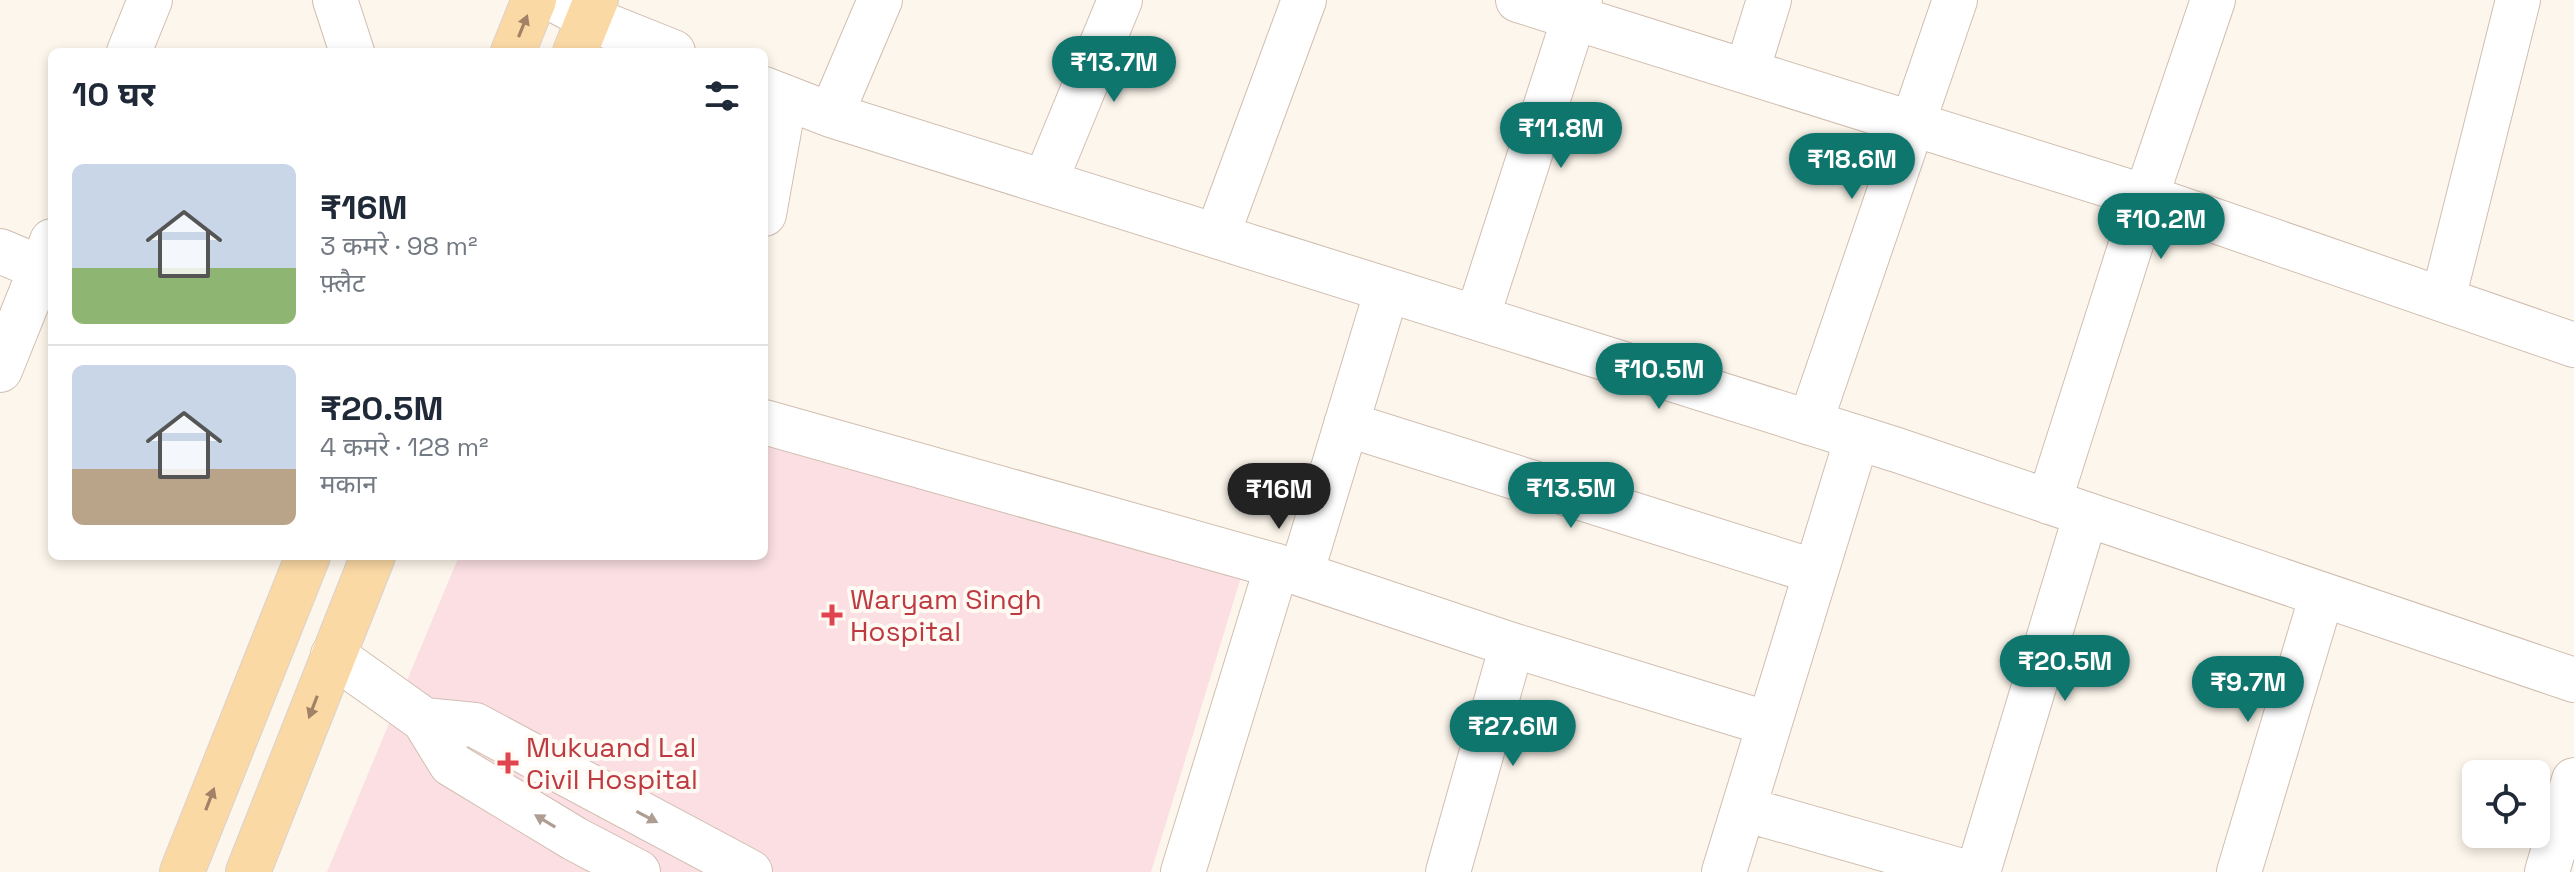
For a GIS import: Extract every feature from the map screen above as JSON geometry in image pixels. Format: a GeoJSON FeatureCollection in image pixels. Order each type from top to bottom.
{"type":"FeatureCollection","features":[{"type":"Feature","properties":{"kind":"main road"},"geometry":{"type":"LineString","coordinates":[[515,48],[534,0]]}},
{"type":"Feature","properties":{"kind":"main road"},"geometry":{"type":"LineString","coordinates":[[182,872],[306,560]]}},
{"type":"Feature","properties":{"kind":"main road"},"geometry":{"type":"LineString","coordinates":[[248,872],[371,560]]}},
{"type":"Feature","properties":{"kind":"street"},"geometry":{"type":"LineString","coordinates":[[131,48],[150,0]]}},
{"type":"Feature","properties":{"kind":"street"},"geometry":{"type":"LineString","coordinates":[[335,0],[351,48]]}},
{"type":"Feature","properties":{"kind":"street"},"geometry":{"type":"LineString","coordinates":[[831,115],[880,0]]}},
{"type":"Feature","properties":{"kind":"street"},"geometry":{"type":"LineString","coordinates":[[1045,182],[1120,0]]}},
{"type":"Feature","properties":{"kind":"street"},"geometry":{"type":"LineString","coordinates":[[1217,236],[1304,0]]}},
{"type":"Feature","properties":{"kind":"street"},"geometry":{"type":"LineString","coordinates":[[1518,0],[1577,9],[1747,71],[2146,197],[2574,345]]}},
{"type":"Feature","properties":{"kind":"street"},"geometry":{"type":"LineString","coordinates":[[1747,71],[1769,0]]}},
{"type":"Feature","properties":{"kind":"street"},"geometry":{"type":"LineString","coordinates":[[1810,423],[1955,0]]}},
{"type":"Feature","properties":{"kind":"street"},"geometry":{"type":"LineString","coordinates":[[1978,872],[2146,197],[2213,0]]}},
{"type":"Feature","properties":{"kind":"street"},"geometry":{"type":"LineString","coordinates":[[2443,299],[2518,0]]}},
{"type":"Feature","properties":{"kind":"street"},"geometry":{"type":"LineString","coordinates":[[1477,318],[1577,9]]}},
{"type":"Feature","properties":{"kind":"street"},"geometry":{"type":"LineString","coordinates":[[578,18],[662,48]]}},
{"type":"Feature","properties":{"kind":"street"},"geometry":{"type":"LineString","coordinates":[[768,166],[774,93],[831,115],[1857,438],[2574,680]]}},
{"type":"Feature","properties":{"kind":"street"},"geometry":{"type":"LineString","coordinates":[[0,251],[48,261],[0,370]]}},
{"type":"Feature","properties":{"kind":"street"},"geometry":{"type":"LineString","coordinates":[[1183,872],[1289,570],[1346,424],[1387,290]]}},
{"type":"Feature","properties":{"kind":"street"},"geometry":{"type":"LineString","coordinates":[[768,423],[1289,570],[1512,645],[1769,724]]}},
{"type":"Feature","properties":{"kind":"street"},"geometry":{"type":"LineString","coordinates":[[1346,424],[1816,572]]}},
{"type":"Feature","properties":{"kind":"street"},"geometry":{"type":"LineString","coordinates":[[1724,872],[1857,438]]}},
{"type":"Feature","properties":{"kind":"street"},"geometry":{"type":"LineString","coordinates":[[2239,872],[2322,595]]}},
{"type":"Feature","properties":{"kind":"street"},"geometry":{"type":"LineString","coordinates":[[1448,872],[1512,645]]}},
{"type":"Feature","properties":{"kind":"street"},"geometry":{"type":"LineString","coordinates":[[333,655],[424,720],[451,764],[575,839],[638,872]]}},
{"type":"Feature","properties":{"kind":"street"},"geometry":{"type":"LineString","coordinates":[[424,720],[475,725],[750,872]]}},
{"type":"Feature","properties":{"kind":"street"},"geometry":{"type":"LineString","coordinates":[[2547,872],[2574,780]]}},
{"type":"Feature","properties":{"kind":"street"},"geometry":{"type":"LineString","coordinates":[[1744,809],[1965,872]]}},
{"type":"Feature","properties":{"kind":"shaded area","name":"Waryam Singh Hospital"},"geometry":{"type":"Polygon","coordinates":[[[768,406],[1241,577],[1151,872],[327,872],[457,560],[768,560],[768,406]]]}},
{"type":"Feature","properties":{"kind":"place","name":"Waryam Singh Hospital"},"geometry":{"type":"Point","coordinates":[832,615]}},
{"type":"Feature","properties":{"kind":"place","name":"Mukuand Lal Civil Hospital"},"geometry":{"type":"Point","coordinates":[508,763]}}]}
